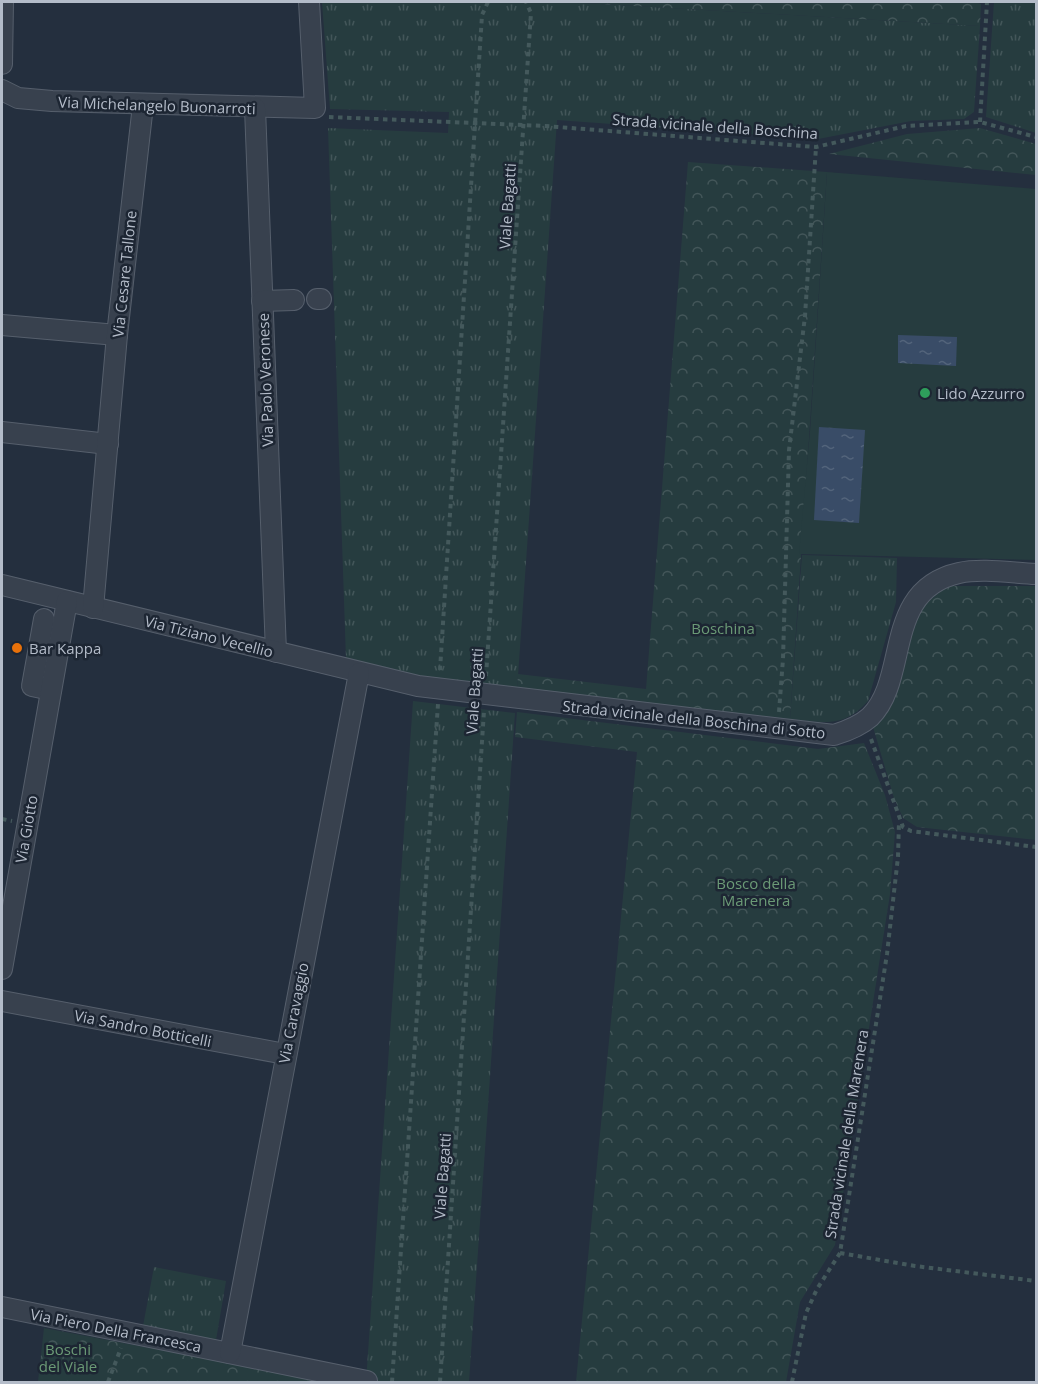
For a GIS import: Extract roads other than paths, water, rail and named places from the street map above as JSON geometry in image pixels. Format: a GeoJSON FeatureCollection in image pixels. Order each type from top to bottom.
{"type":"FeatureCollection","features":[{"type":"Feature","properties":{"kind":"street"},"geometry":{"type":"LineString","coordinates":[[2,64],[3,2]]}},
{"type":"Feature","properties":{"kind":"street","name":"Via Michelangelo Buonarroti"},"geometry":{"type":"LineString","coordinates":[[2,90],[18,98],[52,101],[321,112],[309,2]]}},
{"type":"Feature","properties":{"kind":"street","name":"Via Cesare Tallone"},"geometry":{"type":"LineString","coordinates":[[93,608],[117,335],[143,105]]}},
{"type":"Feature","properties":{"kind":"street","name":"Via Paolo Veronese"},"geometry":{"type":"LineString","coordinates":[[255,108],[276,652]]}},
{"type":"Feature","properties":{"kind":"street"},"geometry":{"type":"LineString","coordinates":[[262,301],[294,300]]}},
{"type":"Feature","properties":{"kind":"street"},"geometry":{"type":"LineString","coordinates":[[2,325],[117,335]]}},
{"type":"Feature","properties":{"kind":"street"},"geometry":{"type":"LineString","coordinates":[[2,432],[108,444]]}},
{"type":"Feature","properties":{"kind":"street","name":"Strada vicinale della Boschina di Sotto"},"geometry":{"type":"LineString","coordinates":[[485,696],[834,735],[863,722],[878,706],[886,689],[910,607],[920,596],[945,577],[961,572],[1036,574]]}},
{"type":"Feature","properties":{"kind":"street","name":"Via Tiziano Vecellio"},"geometry":{"type":"LineString","coordinates":[[2,585],[359,673],[418,686],[485,696]]}},
{"type":"Feature","properties":{"kind":"street","name":"Via Giotto"},"geometry":{"type":"LineString","coordinates":[[2,969],[67,601]]}},
{"type":"Feature","properties":{"kind":"street"},"geometry":{"type":"LineString","coordinates":[[44,619],[32,686],[51,690]]}},
{"type":"Feature","properties":{"kind":"street","name":"Via Caravaggio"},"geometry":{"type":"LineString","coordinates":[[230,1353],[359,673]]}},
{"type":"Feature","properties":{"kind":"street","name":"Via Sandro Botticelli"},"geometry":{"type":"LineString","coordinates":[[2,1001],[285,1054]]}},
{"type":"Feature","properties":{"kind":"street","name":"Via Piero Della Francesca"},"geometry":{"type":"LineString","coordinates":[[2,1307],[367,1381]]}},
{"type":"Feature","properties":{"kind":"water"},"geometry":{"type":"Polygon","coordinates":[[[898,335],[957,337],[956,366],[898,363],[898,335]]]}},
{"type":"Feature","properties":{"kind":"water"},"geometry":{"type":"Polygon","coordinates":[[[819,427],[865,430],[859,523],[814,520],[819,427]]]}},
{"type":"Feature","properties":{"kind":"place","name":"Lido Azzurro"},"geometry":{"type":"Point","coordinates":[925,393]}},
{"type":"Feature","properties":{"kind":"place","name":"Bar Kappa"},"geometry":{"type":"Point","coordinates":[17,648]}},
{"type":"Feature","properties":{"kind":"park label","name":"Boschina"},"geometry":{"type":"Point","coordinates":[723,628]}},
{"type":"Feature","properties":{"kind":"park label","name":"Bosco della Marenera"},"geometry":{"type":"Point","coordinates":[756,892]}},
{"type":"Feature","properties":{"kind":"park label","name":"Boschi del Viale"},"geometry":{"type":"Point","coordinates":[68,1358]}}]}
